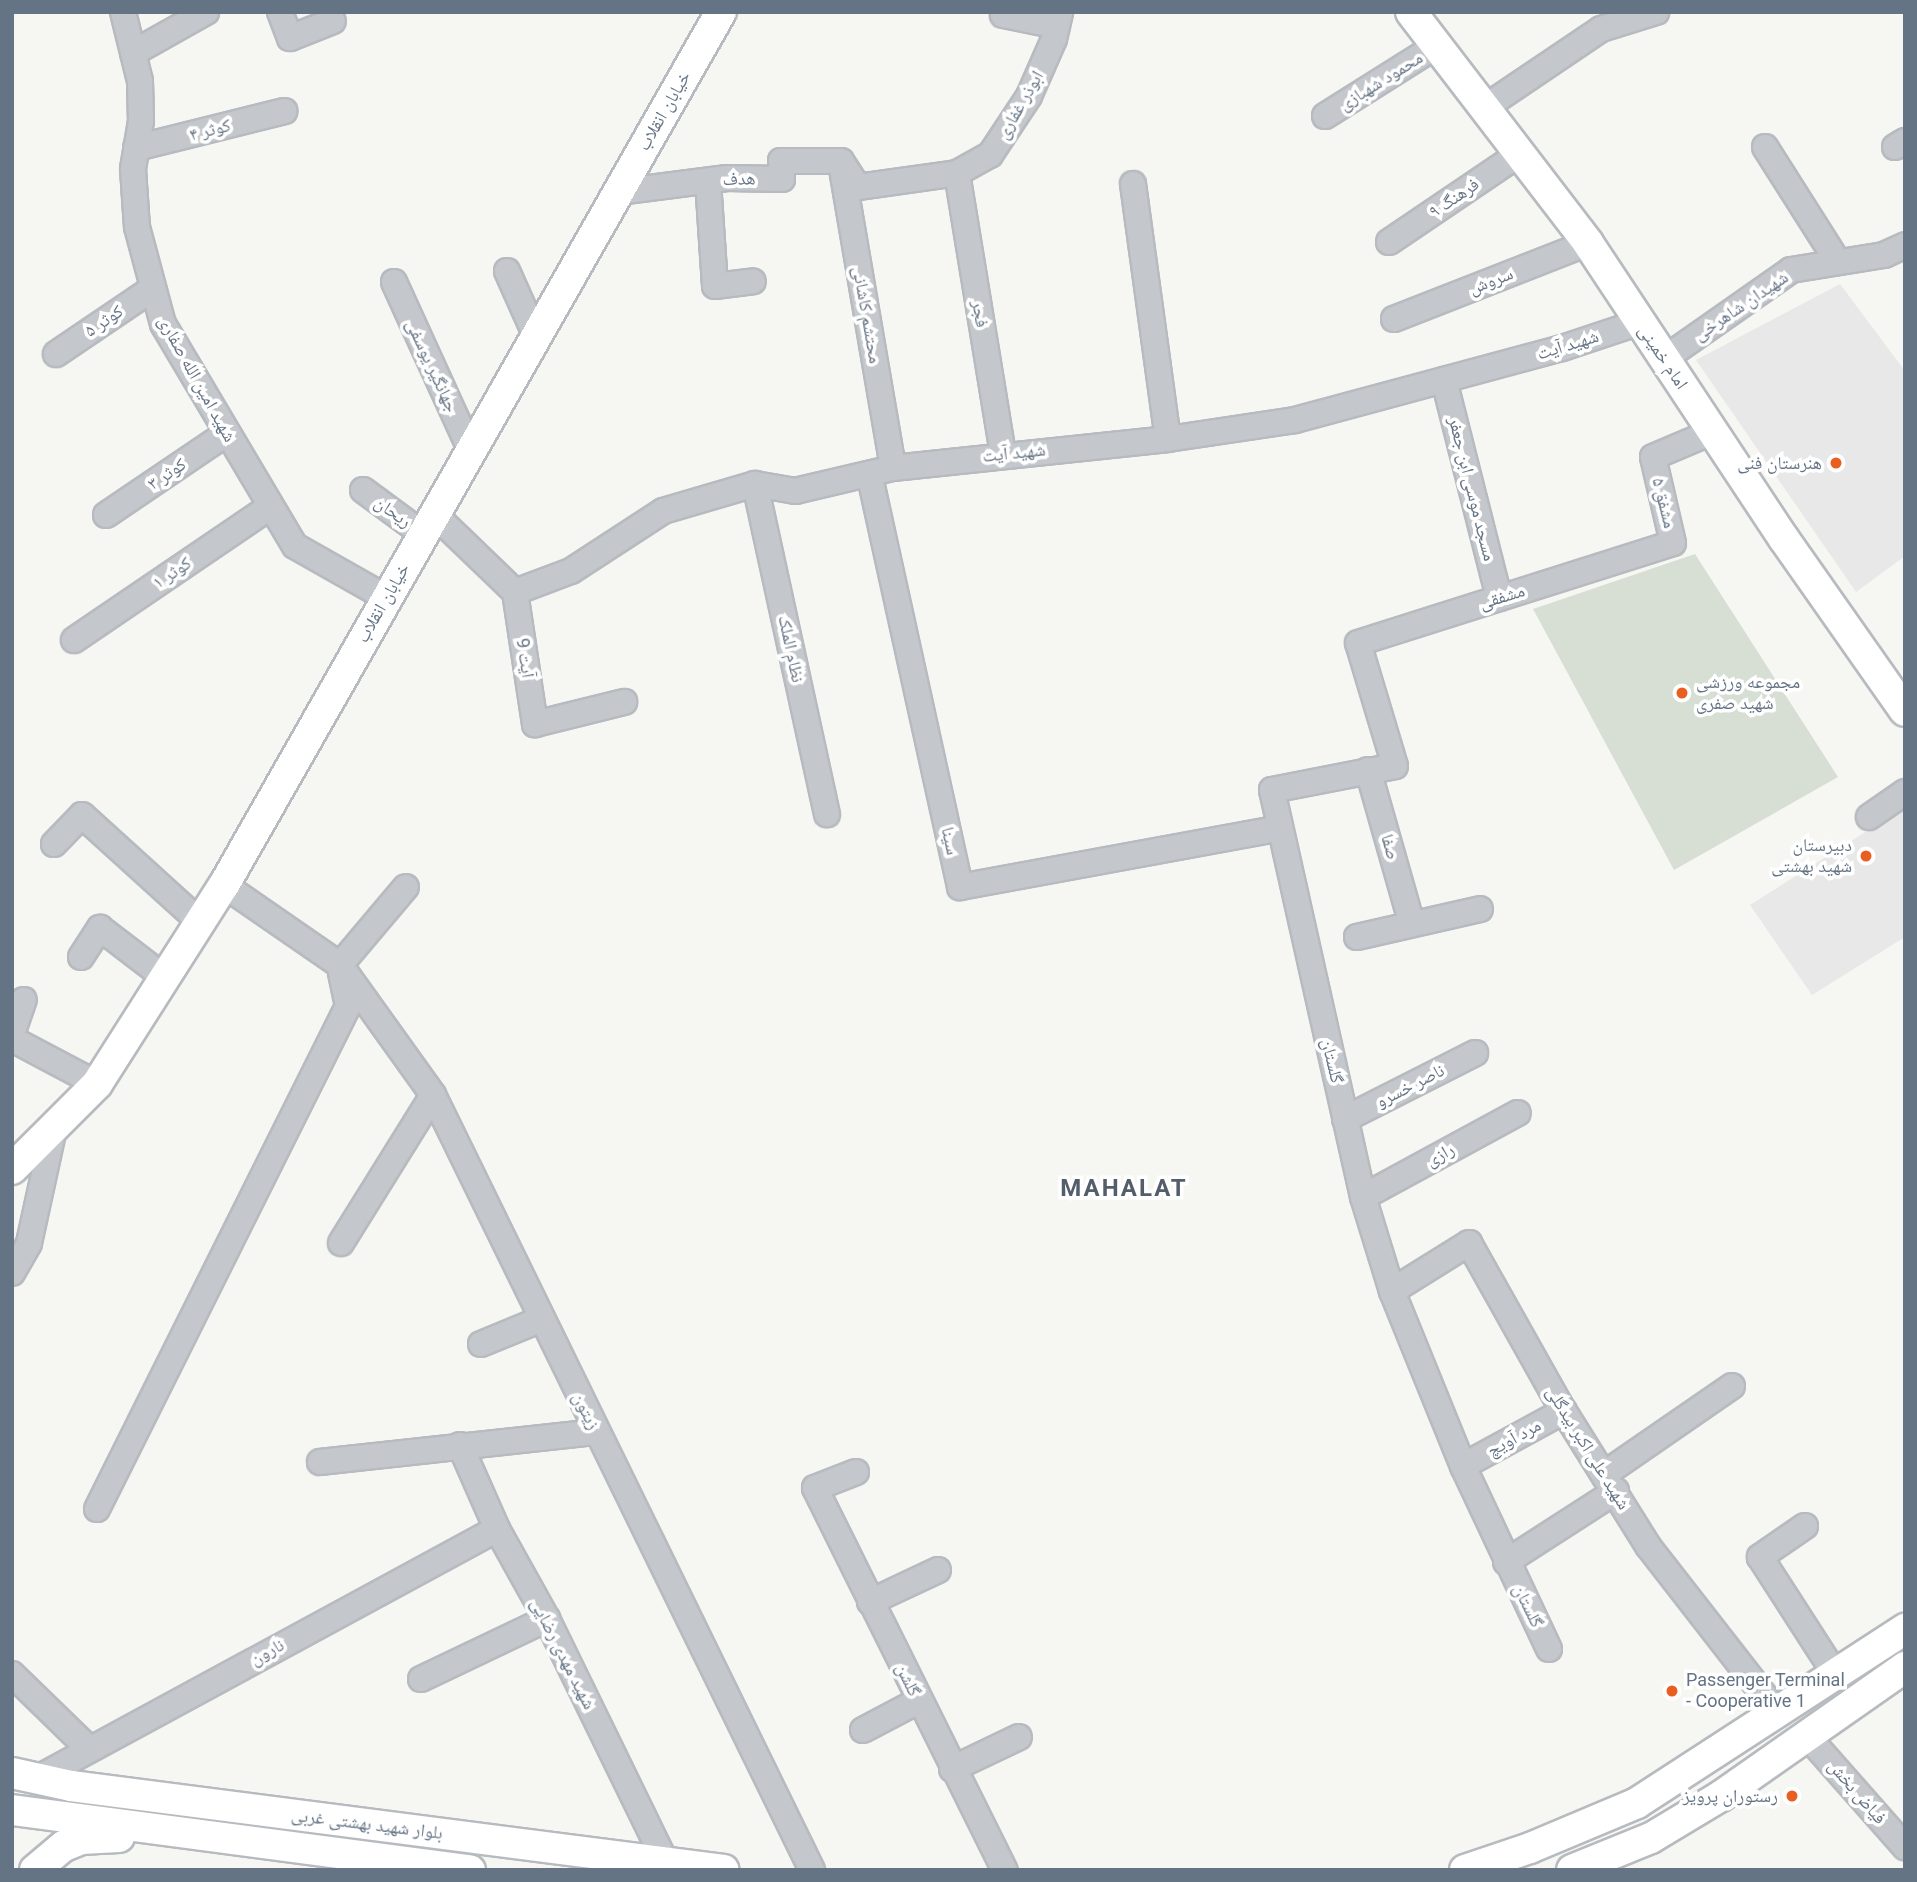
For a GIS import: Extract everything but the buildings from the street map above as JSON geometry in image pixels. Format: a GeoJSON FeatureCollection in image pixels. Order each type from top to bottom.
{"type":"FeatureCollection","features":[{"type":"Feature","properties":{"kind":"main road","name":"خیابان انقلاب"},"geometry":{"type":"LineString","coordinates":[[12,1169],[97,1084],[224,885],[721,12]]}},
{"type":"Feature","properties":{"kind":"main road","name":"امام خمینی"},"geometry":{"type":"LineString","coordinates":[[1410,12],[1587,243],[1712,432],[1905,711]]}},
{"type":"Feature","properties":{"kind":"main road"},"geometry":{"type":"LineString","coordinates":[[1465,1870],[1530,1848],[1637,1802],[1779,1714],[1905,1629]]}},
{"type":"Feature","properties":{"kind":"main road"},"geometry":{"type":"LineString","coordinates":[[1572,1870],[1651,1838],[1808,1737],[1905,1667]]}},
{"type":"Feature","properties":{"kind":"main road","name":"بلوار شهید بهشتی غربی"},"geometry":{"type":"LineString","coordinates":[[25,1775],[724,1870]]}},
{"type":"Feature","properties":{"kind":"main road","name":"بلوار شهید بهشتی غربی"},"geometry":{"type":"LineString","coordinates":[[12,1810],[470,1870]]}},
{"type":"Feature","properties":{"kind":"main road"},"geometry":{"type":"LineString","coordinates":[[35,1870],[47,1856],[81,1839],[202,1836]]}},
{"type":"Feature","properties":{"kind":"street","name":"شهید امین الله صفاری"},"geometry":{"type":"LineString","coordinates":[[123,12],[133,53],[141,121],[132,169],[137,227],[163,324],[295,546],[318,563],[387,598]]}},
{"type":"Feature","properties":{"kind":"street"},"geometry":{"type":"LineString","coordinates":[[133,53],[206,12]]}},
{"type":"Feature","properties":{"kind":"street"},"geometry":{"type":"LineString","coordinates":[[280,12],[290,37],[333,21]]}},
{"type":"Feature","properties":{"kind":"street"},"geometry":{"type":"LineString","coordinates":[[1484,107],[1601,29],[1656,12]]}},
{"type":"Feature","properties":{"kind":"street"},"geometry":{"type":"LineString","coordinates":[[1003,15],[1059,19]]}},
{"type":"Feature","properties":{"kind":"street","name":"ابوذر غفاری"},"geometry":{"type":"LineString","coordinates":[[841,161],[858,187],[957,173],[990,155],[1029,96],[1059,19]]}},
{"type":"Feature","properties":{"kind":"street","name":"محمود شهبازی"},"geometry":{"type":"LineString","coordinates":[[1325,116],[1436,46]]}},
{"type":"Feature","properties":{"kind":"street","name":"کوثر ۴"},"geometry":{"type":"LineString","coordinates":[[136,148],[284,111]]}},
{"type":"Feature","properties":{"kind":"street"},"geometry":{"type":"LineString","coordinates":[[1765,146],[1838,262]]}},
{"type":"Feature","properties":{"kind":"street","name":"فرهنگ ۹"},"geometry":{"type":"LineString","coordinates":[[1389,242],[1519,154]]}},
{"type":"Feature","properties":{"kind":"street","name":"هدف"},"geometry":{"type":"LineString","coordinates":[[618,192],[708,181],[782,179],[781,160],[841,161]]}},
{"type":"Feature","properties":{"kind":"street","name":"محتشم کاشانی"},"geometry":{"type":"LineString","coordinates":[[841,161],[882,472]]}},
{"type":"Feature","properties":{"kind":"street","name":"فجر"},"geometry":{"type":"LineString","coordinates":[[957,173],[1003,454]]}},
{"type":"Feature","properties":{"kind":"street"},"geometry":{"type":"LineString","coordinates":[[708,181],[715,286],[753,281]]}},
{"type":"Feature","properties":{"kind":"street"},"geometry":{"type":"LineString","coordinates":[[1133,184],[1168,439]]}},
{"type":"Feature","properties":{"kind":"street","name":"سروش"},"geometry":{"type":"LineString","coordinates":[[1394,319],[1587,243]]}},
{"type":"Feature","properties":{"kind":"street","name":"شهیدان شاهرخی"},"geometry":{"type":"LineString","coordinates":[[1664,359],[1791,270],[1884,255],[1905,245]]}},
{"type":"Feature","properties":{"kind":"street"},"geometry":{"type":"LineString","coordinates":[[507,271],[536,336]]}},
{"type":"Feature","properties":{"kind":"street","name":"جهانگیر یوسفی"},"geometry":{"type":"LineString","coordinates":[[394,282],[471,451]]}},
{"type":"Feature","properties":{"kind":"street","name":"کوثر ۵"},"geometry":{"type":"LineString","coordinates":[[56,354],[152,289]]}},
{"type":"Feature","properties":{"kind":"street","name":"شهید آیت"},"geometry":{"type":"LineString","coordinates":[[515,592],[570,570],[663,511],[755,484],[795,491],[882,472],[1003,454],[1168,439],[1295,420],[1444,380],[1640,322]]}},
{"type":"Feature","properties":{"kind":"street","name":"مسجد موسی ابن جعفر"},"geometry":{"type":"LineString","coordinates":[[1444,380],[1499,598]]}},
{"type":"Feature","properties":{"kind":"street","name":"مشفق ۵"},"geometry":{"type":"LineString","coordinates":[[1647,553],[1674,543],[1653,457],[1712,432]]}},
{"type":"Feature","properties":{"kind":"street","name":"کوثر ۳"},"geometry":{"type":"LineString","coordinates":[[106,514],[228,433]]}},
{"type":"Feature","properties":{"kind":"street","name":"سینا"},"geometry":{"type":"LineString","coordinates":[[882,472],[960,887],[1280,828]]}},
{"type":"Feature","properties":{"kind":"street","name":"نظام الملک"},"geometry":{"type":"LineString","coordinates":[[755,484],[827,814]]}},
{"type":"Feature","properties":{"kind":"street","name":"ریحان"},"geometry":{"type":"LineString","coordinates":[[363,490],[429,524]]}},
{"type":"Feature","properties":{"kind":"street","name":"کوثر ۱"},"geometry":{"type":"LineString","coordinates":[[74,640],[270,507]]}},
{"type":"Feature","properties":{"kind":"street"},"geometry":{"type":"LineString","coordinates":[[429,524],[515,592]]}},
{"type":"Feature","properties":{"kind":"street","name":"مشفقی"},"geometry":{"type":"LineString","coordinates":[[1358,643],[1647,553]]}},
{"type":"Feature","properties":{"kind":"street","name":"آیت 9"},"geometry":{"type":"LineString","coordinates":[[515,592],[535,724],[624,702]]}},
{"type":"Feature","properties":{"kind":"street","name":"گلستان"},"geometry":{"type":"LineString","coordinates":[[1358,643],[1395,766],[1368,769],[1272,790],[1363,1197],[1392,1291],[1463,1466],[1549,1649]]}},
{"type":"Feature","properties":{"kind":"street","name":"صفا"},"geometry":{"type":"LineString","coordinates":[[1368,769],[1412,924]]}},
{"type":"Feature","properties":{"kind":"street"},"geometry":{"type":"LineString","coordinates":[[1869,817],[1905,792]]}},
{"type":"Feature","properties":{"kind":"street"},"geometry":{"type":"LineString","coordinates":[[54,844],[82,815],[199,921]]}},
{"type":"Feature","properties":{"kind":"street","name":"زیتون"},"geometry":{"type":"LineString","coordinates":[[224,885],[340,965],[433,1095],[812,1870]]}},
{"type":"Feature","properties":{"kind":"street"},"geometry":{"type":"LineString","coordinates":[[97,1509],[348,1006],[340,965],[406,887]]}},
{"type":"Feature","properties":{"kind":"street"},"geometry":{"type":"LineString","coordinates":[[1357,937],[1480,909]]}},
{"type":"Feature","properties":{"kind":"street"},"geometry":{"type":"LineString","coordinates":[[81,957],[100,928],[164,977]]}},
{"type":"Feature","properties":{"kind":"street"},"geometry":{"type":"LineString","coordinates":[[12,1034],[24,1000]]}},
{"type":"Feature","properties":{"kind":"street"},"geometry":{"type":"LineString","coordinates":[[12,1040],[97,1084]]}},
{"type":"Feature","properties":{"kind":"street","name":"ناصر خسرو"},"geometry":{"type":"LineString","coordinates":[[1345,1119],[1475,1053]]}},
{"type":"Feature","properties":{"kind":"street"},"geometry":{"type":"LineString","coordinates":[[341,1243],[433,1095]]}},
{"type":"Feature","properties":{"kind":"street","name":"رازی"},"geometry":{"type":"LineString","coordinates":[[1363,1197],[1518,1113]]}},
{"type":"Feature","properties":{"kind":"street"},"geometry":{"type":"LineString","coordinates":[[12,1273],[29,1243],[54,1128]]}},
{"type":"Feature","properties":{"kind":"street","name":"شهید علی اکبر بیدگلی"},"geometry":{"type":"LineString","coordinates":[[1392,1291],[1469,1243],[1564,1411],[1611,1482],[1648,1546],[1779,1714]]}},
{"type":"Feature","properties":{"kind":"street"},"geometry":{"type":"LineString","coordinates":[[481,1344],[542,1319]]}},
{"type":"Feature","properties":{"kind":"street"},"geometry":{"type":"LineString","coordinates":[[1506,1562],[1732,1386]]}},
{"type":"Feature","properties":{"kind":"street","name":"مرد آویچ"},"geometry":{"type":"LineString","coordinates":[[1463,1466],[1564,1411]]}},
{"type":"Feature","properties":{"kind":"street"},"geometry":{"type":"LineString","coordinates":[[320,1462],[596,1432]]}},
{"type":"Feature","properties":{"kind":"street","name":"شهید مهدی رضایی"},"geometry":{"type":"LineString","coordinates":[[460,1446],[497,1529],[547,1619],[666,1863]]}},
{"type":"Feature","properties":{"kind":"street","name":"گلشن"},"geometry":{"type":"LineString","coordinates":[[856,1472],[815,1488],[918,1701],[1005,1870]]}},
{"type":"Feature","properties":{"kind":"street"},"geometry":{"type":"LineString","coordinates":[[1805,1526],[1760,1557],[1836,1675]]}},
{"type":"Feature","properties":{"kind":"street","name":"نارون"},"geometry":{"type":"LineString","coordinates":[[25,1775],[88,1748],[497,1529]]}},
{"type":"Feature","properties":{"kind":"street"},"geometry":{"type":"LineString","coordinates":[[870,1602],[938,1570]]}},
{"type":"Feature","properties":{"kind":"street"},"geometry":{"type":"LineString","coordinates":[[421,1679],[547,1619]]}},
{"type":"Feature","properties":{"kind":"street"},"geometry":{"type":"LineString","coordinates":[[12,1674],[88,1748]]}},
{"type":"Feature","properties":{"kind":"street"},"geometry":{"type":"LineString","coordinates":[[863,1730],[918,1701]]}},
{"type":"Feature","properties":{"kind":"street"},"geometry":{"type":"LineString","coordinates":[[952,1769],[1019,1737]]}},
{"type":"Feature","properties":{"kind":"street","name":"فیاض بخش"},"geometry":{"type":"LineString","coordinates":[[1808,1737],[1905,1847]]}},
{"type":"Feature","properties":{"kind":"shaded area","name":"هنرستان فنی"},"geometry":{"type":"Polygon","coordinates":[[[1840,284],[1905,371],[1905,556],[1856,592],[1696,360],[1840,284]]]}},
{"type":"Feature","properties":{"kind":"shaded area","name":"مجموعه ورزشی شهید صفری"},"geometry":{"type":"Polygon","coordinates":[[[1695,554],[1838,777],[1674,870],[1533,609],[1695,554]]]}},
{"type":"Feature","properties":{"kind":"shaded area","name":"دبیرستان شهید بهشتی"},"geometry":{"type":"Polygon","coordinates":[[[1905,807],[1905,937],[1812,995],[1750,905],[1905,807]]]}},
{"type":"Feature","properties":{"kind":"place","name":"هنرستان فنی"},"geometry":{"type":"Point","coordinates":[1836,463]}},
{"type":"Feature","properties":{"kind":"place","name":"مجموعه ورزشی شهید صفری"},"geometry":{"type":"Point","coordinates":[1682,693]}},
{"type":"Feature","properties":{"kind":"place","name":"دبیرستان شهید بهشتی"},"geometry":{"type":"Point","coordinates":[1866,856]}},
{"type":"Feature","properties":{"kind":"place","name":"Passenger Terminal - Cooperative 1"},"geometry":{"type":"Point","coordinates":[1672,1691]}},
{"type":"Feature","properties":{"kind":"place","name":"رستوران پرویز"},"geometry":{"type":"Point","coordinates":[1792,1796]}},
{"type":"Feature","properties":{"kind":"district","name":"MAHALAT"},"geometry":{"type":"Point","coordinates":[1124,1189]}}]}
